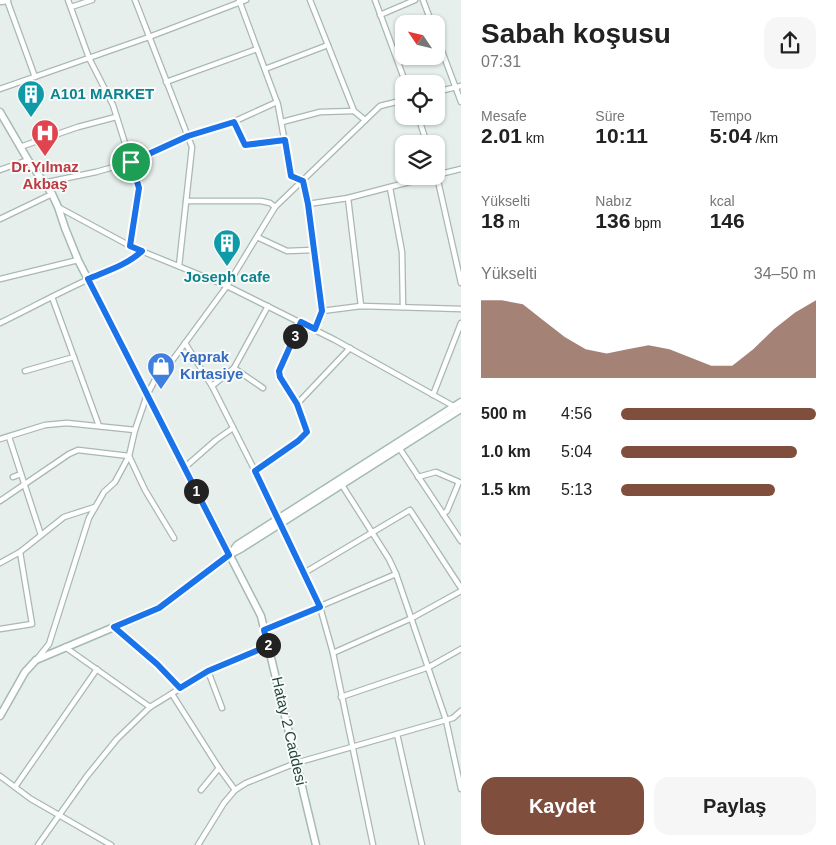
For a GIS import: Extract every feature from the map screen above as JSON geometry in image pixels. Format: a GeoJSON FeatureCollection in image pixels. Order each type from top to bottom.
{"type":"FeatureCollection","features":[{"type":"Feature","properties":{"kind":"street"},"geometry":{"type":"LineString","coordinates":[[0,2],[7,0],[35,77]]}},
{"type":"Feature","properties":{"kind":"street"},"geometry":{"type":"LineString","coordinates":[[68,0],[89,58],[113,105],[139,188],[130,246]]}},
{"type":"Feature","properties":{"kind":"street"},"geometry":{"type":"LineString","coordinates":[[70,7],[92,0]]}},
{"type":"Feature","properties":{"kind":"street"},"geometry":{"type":"LineString","coordinates":[[135,0],[192,148],[179,266]]}},
{"type":"Feature","properties":{"kind":"street"},"geometry":{"type":"LineString","coordinates":[[0,89],[149,37],[239,1],[246,0]]}},
{"type":"Feature","properties":{"kind":"street"},"geometry":{"type":"LineString","coordinates":[[310,0],[354,111],[365,120]]}},
{"type":"Feature","properties":{"kind":"street"},"geometry":{"type":"LineString","coordinates":[[374,0],[403,75]]}},
{"type":"Feature","properties":{"kind":"street"},"geometry":{"type":"LineString","coordinates":[[380,15],[415,0]]}},
{"type":"Feature","properties":{"kind":"street"},"geometry":{"type":"LineString","coordinates":[[423,0],[429,15]]}},
{"type":"Feature","properties":{"kind":"street"},"geometry":{"type":"LineString","coordinates":[[239,1],[277,102],[291,176],[303,181]]}},
{"type":"Feature","properties":{"kind":"street"},"geometry":{"type":"LineString","coordinates":[[265,69],[328,45]]}},
{"type":"Feature","properties":{"kind":"street"},"geometry":{"type":"LineString","coordinates":[[166,82],[257,48]]}},
{"type":"Feature","properties":{"kind":"street"},"geometry":{"type":"LineString","coordinates":[[445,55],[459,87],[461,102]]}},
{"type":"Feature","properties":{"kind":"street"},"geometry":{"type":"LineString","coordinates":[[445,90],[459,87]]}},
{"type":"Feature","properties":{"kind":"street"},"geometry":{"type":"LineString","coordinates":[[44,182],[96,172],[131,162],[188,136],[234,122],[277,102]]}},
{"type":"Feature","properties":{"kind":"street"},"geometry":{"type":"LineString","coordinates":[[0,716],[25,672],[49,644],[89,518],[104,492],[115,482],[129,456],[135,430],[147,395],[156,378],[166,369],[227,286],[275,207],[380,106],[395,102]]}},
{"type":"Feature","properties":{"kind":"street"},"geometry":{"type":"LineString","coordinates":[[282,122],[320,112],[354,111]]}},
{"type":"Feature","properties":{"kind":"street","name":"Hatay 2 Caddesi"},"geometry":{"type":"LineString","coordinates":[[0,112],[28,160],[52,194],[78,260],[261,616],[316,845]]}},
{"type":"Feature","properties":{"kind":"street"},"geometry":{"type":"LineString","coordinates":[[20,147],[78,126],[116,117]]}},
{"type":"Feature","properties":{"kind":"street"},"geometry":{"type":"LineString","coordinates":[[234,122],[245,145],[285,140]]}},
{"type":"Feature","properties":{"kind":"street"},"geometry":{"type":"LineString","coordinates":[[0,170],[28,160]]}},
{"type":"Feature","properties":{"kind":"street"},"geometry":{"type":"LineString","coordinates":[[445,173],[461,169]]}},
{"type":"Feature","properties":{"kind":"street"},"geometry":{"type":"LineString","coordinates":[[303,181],[308,204],[322,311],[315,329]]}},
{"type":"Feature","properties":{"kind":"street"},"geometry":{"type":"LineString","coordinates":[[308,204],[348,198],[400,185]]}},
{"type":"Feature","properties":{"kind":"street"},"geometry":{"type":"LineString","coordinates":[[437,185],[461,283]]}},
{"type":"Feature","properties":{"kind":"street"},"geometry":{"type":"LineString","coordinates":[[390,188],[402,252],[403,307]]}},
{"type":"Feature","properties":{"kind":"street"},"geometry":{"type":"LineString","coordinates":[[0,219],[52,194]]}},
{"type":"Feature","properties":{"kind":"street"},"geometry":{"type":"LineString","coordinates":[[348,198],[361,306]]}},
{"type":"Feature","properties":{"kind":"street"},"geometry":{"type":"LineString","coordinates":[[186,201],[261,201],[270,203],[275,207]]}},
{"type":"Feature","properties":{"kind":"street"},"geometry":{"type":"LineString","coordinates":[[58,207],[130,246],[227,286],[315,329],[432,395],[461,409]]}},
{"type":"Feature","properties":{"kind":"street"},"geometry":{"type":"LineString","coordinates":[[257,237],[287,251],[313,250]]}},
{"type":"Feature","properties":{"kind":"street"},"geometry":{"type":"LineString","coordinates":[[0,323],[88,279],[120,266],[135,258],[142,251]]}},
{"type":"Feature","properties":{"kind":"street"},"geometry":{"type":"LineString","coordinates":[[0,279],[78,260]]}},
{"type":"Feature","properties":{"kind":"street"},"geometry":{"type":"LineString","coordinates":[[52,297],[99,426]]}},
{"type":"Feature","properties":{"kind":"street"},"geometry":{"type":"LineString","coordinates":[[212,386],[234,368],[268,306]]}},
{"type":"Feature","properties":{"kind":"street"},"geometry":{"type":"LineString","coordinates":[[322,311],[361,306],[461,310]]}},
{"type":"Feature","properties":{"kind":"street"},"geometry":{"type":"LineString","coordinates":[[255,471],[298,441],[307,432],[297,404],[280,377],[279,371],[301,322]]}},
{"type":"Feature","properties":{"kind":"street"},"geometry":{"type":"LineString","coordinates":[[432,395],[461,322]]}},
{"type":"Feature","properties":{"kind":"street"},"geometry":{"type":"LineString","coordinates":[[185,343],[212,386],[320,607],[333,653],[373,845]]}},
{"type":"Feature","properties":{"kind":"street"},"geometry":{"type":"LineString","coordinates":[[297,404],[350,348]]}},
{"type":"Feature","properties":{"kind":"street"},"geometry":{"type":"LineString","coordinates":[[25,371],[74,358]]}},
{"type":"Feature","properties":{"kind":"street"},"geometry":{"type":"LineString","coordinates":[[234,368],[263,388]]}},
{"type":"Feature","properties":{"kind":"street"},"geometry":{"type":"LineString","coordinates":[[398,446],[461,402]]}},
{"type":"Feature","properties":{"kind":"street"},"geometry":{"type":"LineString","coordinates":[[36,660],[159,608],[229,555],[237,544],[278,522],[398,446],[461,409]]}},
{"type":"Feature","properties":{"kind":"street"},"geometry":{"type":"LineString","coordinates":[[0,439],[45,425],[67,423],[135,430]]}},
{"type":"Feature","properties":{"kind":"street"},"geometry":{"type":"LineString","coordinates":[[184,468],[233,428]]}},
{"type":"Feature","properties":{"kind":"street"},"geometry":{"type":"LineString","coordinates":[[9,437],[41,535]]}},
{"type":"Feature","properties":{"kind":"street"},"geometry":{"type":"LineString","coordinates":[[398,446],[461,542]]}},
{"type":"Feature","properties":{"kind":"street"},"geometry":{"type":"LineString","coordinates":[[0,501],[69,454],[78,450],[129,456]]}},
{"type":"Feature","properties":{"kind":"street"},"geometry":{"type":"LineString","coordinates":[[129,456],[145,490],[174,538]]}},
{"type":"Feature","properties":{"kind":"street"},"geometry":{"type":"LineString","coordinates":[[418,477],[436,472],[460,481],[443,514]]}},
{"type":"Feature","properties":{"kind":"street"},"geometry":{"type":"LineString","coordinates":[[13,477],[21,474]]}},
{"type":"Feature","properties":{"kind":"street"},"geometry":{"type":"LineString","coordinates":[[340,482],[389,559],[396,574],[446,720],[461,789]]}},
{"type":"Feature","properties":{"kind":"street"},"geometry":{"type":"LineString","coordinates":[[0,562],[20,552],[64,516],[95,507]]}},
{"type":"Feature","properties":{"kind":"street"},"geometry":{"type":"LineString","coordinates":[[304,573],[410,510],[461,589],[412,618],[333,653]]}},
{"type":"Feature","properties":{"kind":"street"},"geometry":{"type":"LineString","coordinates":[[0,629],[32,624],[20,552]]}},
{"type":"Feature","properties":{"kind":"street"},"geometry":{"type":"LineString","coordinates":[[264,630],[396,574]]}},
{"type":"Feature","properties":{"kind":"street"},"geometry":{"type":"LineString","coordinates":[[114,627],[157,664],[180,688]]}},
{"type":"Feature","properties":{"kind":"street"},"geometry":{"type":"LineString","coordinates":[[38,845],[87,776],[117,739],[150,707],[208,671],[268,646]]}},
{"type":"Feature","properties":{"kind":"street"},"geometry":{"type":"LineString","coordinates":[[65,647],[150,707]]}},
{"type":"Feature","properties":{"kind":"street"},"geometry":{"type":"LineString","coordinates":[[341,697],[429,667],[461,649]]}},
{"type":"Feature","properties":{"kind":"street"},"geometry":{"type":"LineString","coordinates":[[15,787],[96,669]]}},
{"type":"Feature","properties":{"kind":"street"},"geometry":{"type":"LineString","coordinates":[[208,671],[222,708]]}},
{"type":"Feature","properties":{"kind":"street"},"geometry":{"type":"LineString","coordinates":[[172,694],[235,790]]}},
{"type":"Feature","properties":{"kind":"street"},"geometry":{"type":"LineString","coordinates":[[198,845],[224,803],[235,790],[246,783],[296,763],[453,718],[461,711]]}},
{"type":"Feature","properties":{"kind":"street"},"geometry":{"type":"LineString","coordinates":[[397,734],[422,845]]}},
{"type":"Feature","properties":{"kind":"street"},"geometry":{"type":"LineString","coordinates":[[201,790],[219,768]]}},
{"type":"Feature","properties":{"kind":"street"},"geometry":{"type":"LineString","coordinates":[[0,776],[31,799],[111,845]]}},
{"type":"Feature","properties":{"kind":"place","name":"A101 MARKET"},"geometry":{"type":"Point","coordinates":[31,118]}},
{"type":"Feature","properties":{"kind":"place","name":"Dr.Yılmaz Akbaş"},"geometry":{"type":"Point","coordinates":[45,157]}},
{"type":"Feature","properties":{"kind":"place","name":"Joseph cafe"},"geometry":{"type":"Point","coordinates":[227,267]}},
{"type":"Feature","properties":{"kind":"place","name":"Yaprak Kırtasiye"},"geometry":{"type":"Point","coordinates":[161,390]}},
{"type":"Feature","properties":{"kind":"route"},"geometry":{"type":"LineString","coordinates":[[234,122],[245,145],[285,140],[291,176],[303,181],[308,204],[322,311],[315,329],[301,322],[279,371],[280,377],[297,404],[307,432],[298,441],[255,471],[279,525],[310,583],[320,607],[264,630],[268,646],[208,671],[180,688],[157,664],[114,627],[159,608],[229,555],[88,279],[120,266],[135,258],[142,251],[130,246],[139,188],[131,162],[188,136],[234,122]]}}]}
